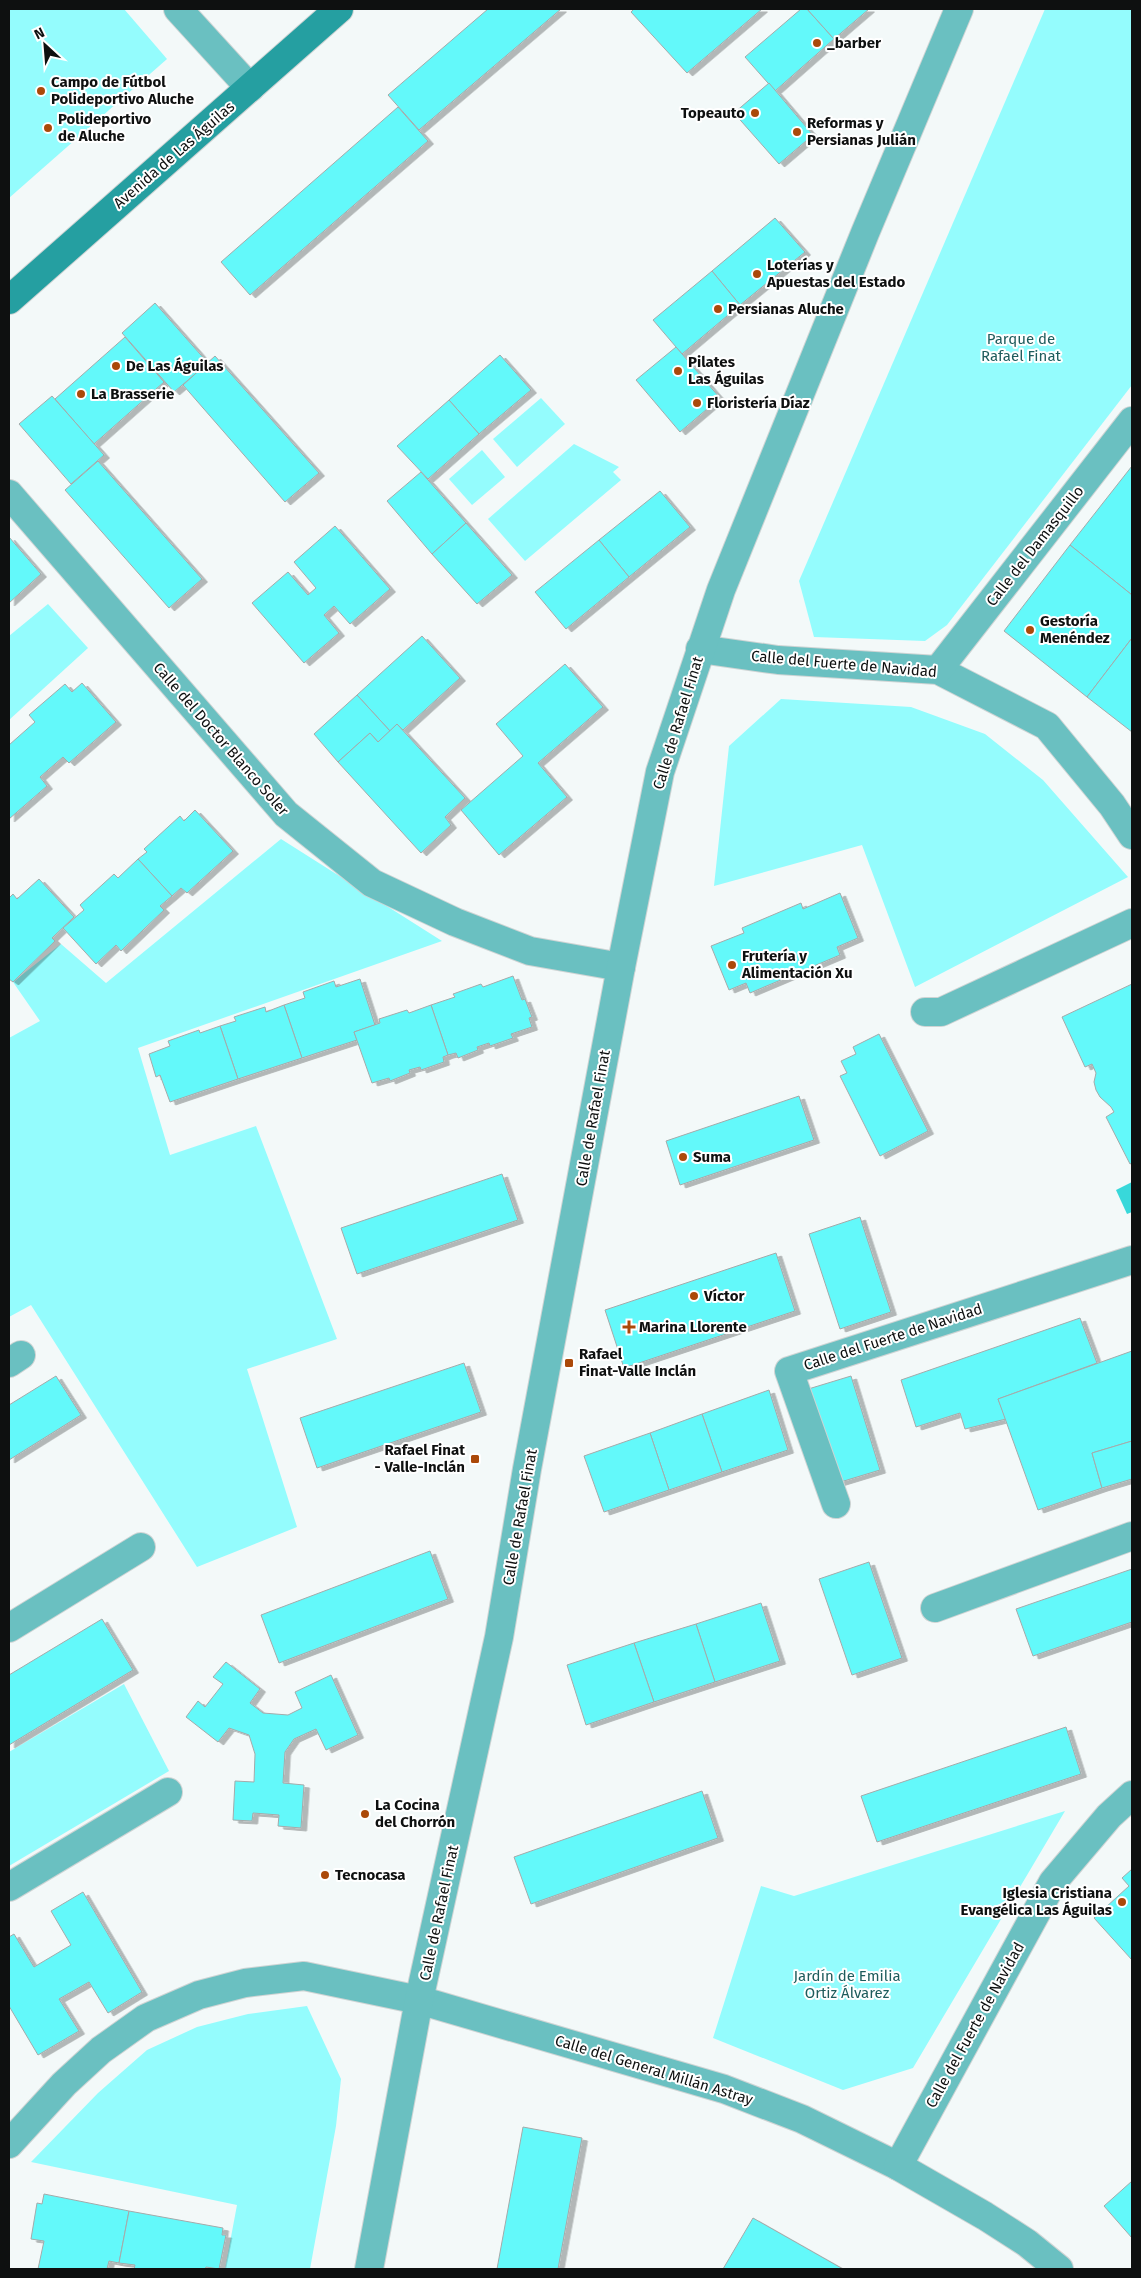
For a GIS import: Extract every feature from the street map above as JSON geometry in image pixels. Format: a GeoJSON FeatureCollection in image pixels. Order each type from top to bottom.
{"type":"FeatureCollection","features":[{"type":"Feature","properties":{"kind":"street"},"geometry":{"type":"LineString","coordinates":[[178,9],[250,88]]}},
{"type":"Feature","properties":{"kind":"street","name":"Avenida de Las Águilas"},"geometry":{"type":"LineString","coordinates":[[9,300],[339,9]]}},
{"type":"Feature","properties":{"kind":"street","name":"Calle de Rafael Finat"},"geometry":{"type":"LineString","coordinates":[[369,2269],[419,2000],[499,1637],[527,1469],[621,967],[660,772],[721,590],[854,261],[959,9]]}},
{"type":"Feature","properties":{"kind":"street","name":"Calle del Damasquillo"},"geometry":{"type":"LineString","coordinates":[[938,670],[1132,421]]}},
{"type":"Feature","properties":{"kind":"street","name":"Calle del Doctor Blanco Soler"},"geometry":{"type":"LineString","coordinates":[[9,494],[286,814],[372,883],[455,922],[530,951],[621,967]]}},
{"type":"Feature","properties":{"kind":"street","name":"Calle del Fuerte de Navidad"},"geometry":{"type":"LineString","coordinates":[[700,649],[778,660],[938,670],[1047,726],[1112,805],[1132,835]]}},
{"type":"Feature","properties":{"kind":"street"},"geometry":{"type":"LineString","coordinates":[[925,1012],[941,1012],[1132,923]]}},
{"type":"Feature","properties":{"kind":"street","name":"Calle del Fuerte de Navidad"},"geometry":{"type":"LineString","coordinates":[[836,1504],[789,1370],[1132,1260]]}},
{"type":"Feature","properties":{"kind":"street"},"geometry":{"type":"LineString","coordinates":[[934,1608],[1132,1536]]}},
{"type":"Feature","properties":{"kind":"street"},"geometry":{"type":"LineString","coordinates":[[9,1628],[141,1547]]}},
{"type":"Feature","properties":{"kind":"street"},"geometry":{"type":"LineString","coordinates":[[9,1887],[168,1792]]}},
{"type":"Feature","properties":{"kind":"street","name":"Calle del Fuerte de Navidad"},"geometry":{"type":"LineString","coordinates":[[898,2166],[1053,1882],[1109,1816],[1132,1794]]}},
{"type":"Feature","properties":{"kind":"street","name":"Calle del General Millán Astray"},"geometry":{"type":"LineString","coordinates":[[11,2136],[101,2050],[146,2018],[199,1995],[245,1983],[304,1976],[419,2000],[724,2089],[802,2119],[898,2166],[985,2216],[1027,2243],[1059,2269]]}},
{"type":"Feature","properties":{"kind":"green space","name":"Polideportivo de Aluche"},"geometry":{"type":"Polygon","coordinates":[[[9,9],[124,9],[167,59],[9,198],[9,9]]]}},
{"type":"Feature","properties":{"kind":"green space","name":"Parque de Rafael Finat"},"geometry":{"type":"Polygon","coordinates":[[[1045,9],[1132,9],[1132,385],[947,625],[925,641],[814,637],[799,581],[1045,9]]]}},
{"type":"Feature","properties":{"kind":"green space"},"geometry":{"type":"Polygon","coordinates":[[[541,398],[565,424],[517,467],[493,439],[541,398]]]}},
{"type":"Feature","properties":{"kind":"green space"},"geometry":{"type":"Polygon","coordinates":[[[574,444],[619,467],[613,472],[621,480],[525,561],[488,519],[574,444]]]}},
{"type":"Feature","properties":{"kind":"green space"},"geometry":{"type":"Polygon","coordinates":[[[482,450],[505,477],[472,505],[449,479],[482,450]]]}},
{"type":"Feature","properties":{"kind":"green space"},"geometry":{"type":"Polygon","coordinates":[[[48,604],[88,648],[9,720],[9,636],[48,604]]]}},
{"type":"Feature","properties":{"kind":"green space"},"geometry":{"type":"Polygon","coordinates":[[[781,699],[911,707],[985,734],[1043,780],[1128,877],[915,987],[862,845],[714,886],[729,746],[781,699]]]}},
{"type":"Feature","properties":{"kind":"green space"},"geometry":{"type":"Polygon","coordinates":[[[281,839],[442,941],[138,1048],[170,1155],[256,1126],[337,1339],[247,1369],[297,1527],[197,1567],[31,1305],[9,1317],[9,1038],[40,1021],[13,982],[61,944],[106,983],[281,839]]]}},
{"type":"Feature","properties":{"kind":"green space"},"geometry":{"type":"Polygon","coordinates":[[[124,1684],[169,1771],[9,1866],[9,1752],[124,1684]]]}},
{"type":"Feature","properties":{"kind":"green space","name":"Jardín de Emilia Ortiz Álvarez"},"geometry":{"type":"Polygon","coordinates":[[[1065,1811],[913,2068],[843,2090],[713,2038],[761,1886],[794,1896],[1065,1811]]]}},
{"type":"Feature","properties":{"kind":"green space"},"geometry":{"type":"Polygon","coordinates":[[[307,2006],[341,2079],[336,2126],[310,2269],[225,2269],[237,2205],[31,2162],[98,2093],[147,2050],[197,2027],[248,2014],[307,2006]]]}},
{"type":"Feature","properties":{"kind":"shaded area"},"geometry":{"type":"Polygon","coordinates":[[[1132,1182],[1132,1212],[1127,1214],[1116,1190],[1132,1182]]]}},
{"type":"Feature","properties":{"kind":"building"},"geometry":{"type":"Polygon","coordinates":[[[488,9],[561,9],[419,130],[388,95],[488,9]]]}},
{"type":"Feature","properties":{"kind":"building"},"geometry":{"type":"Polygon","coordinates":[[[634,9],[762,9],[687,73],[631,12],[634,9]]]}},
{"type":"Feature","properties":{"kind":"building"},"geometry":{"type":"Polygon","coordinates":[[[801,9],[807,9],[834,39],[775,91],[745,57],[801,9]]]}},
{"type":"Feature","properties":{"kind":"building"},"geometry":{"type":"Polygon","coordinates":[[[807,9],[869,9],[834,39],[807,9]]]}},
{"type":"Feature","properties":{"kind":"building"},"geometry":{"type":"Polygon","coordinates":[[[769,83],[813,135],[779,164],[734,113],[769,83]]]}},
{"type":"Feature","properties":{"kind":"building"},"geometry":{"type":"Polygon","coordinates":[[[398,107],[428,141],[250,295],[221,262],[398,107]]]}},
{"type":"Feature","properties":{"kind":"building"},"geometry":{"type":"Polygon","coordinates":[[[775,218],[805,252],[740,305],[712,271],[775,218]]]}},
{"type":"Feature","properties":{"kind":"building"},"geometry":{"type":"Polygon","coordinates":[[[712,271],[740,305],[682,354],[653,320],[712,271]]]}},
{"type":"Feature","properties":{"kind":"building"},"geometry":{"type":"Polygon","coordinates":[[[155,303],[208,363],[174,392],[122,333],[155,303]]]}},
{"type":"Feature","properties":{"kind":"building"},"geometry":{"type":"Polygon","coordinates":[[[125,337],[164,382],[94,444],[55,399],[125,337]]]}},
{"type":"Feature","properties":{"kind":"building"},"geometry":{"type":"Polygon","coordinates":[[[676,347],[720,398],[680,432],[636,380],[676,347]]]}},
{"type":"Feature","properties":{"kind":"building"},"geometry":{"type":"Polygon","coordinates":[[[500,355],[531,390],[479,434],[449,400],[500,355]]]}},
{"type":"Feature","properties":{"kind":"building"},"geometry":{"type":"Polygon","coordinates":[[[215,356],[319,473],[285,502],[183,385],[215,356]]]}},
{"type":"Feature","properties":{"kind":"building"},"geometry":{"type":"Polygon","coordinates":[[[52,396],[104,455],[71,484],[19,424],[52,396]]]}},
{"type":"Feature","properties":{"kind":"building"},"geometry":{"type":"Polygon","coordinates":[[[449,400],[479,434],[428,479],[397,446],[449,400]]]}},
{"type":"Feature","properties":{"kind":"building"},"geometry":{"type":"Polygon","coordinates":[[[98,461],[202,579],[169,608],[65,490],[98,461]]]}},
{"type":"Feature","properties":{"kind":"building"},"geometry":{"type":"Polygon","coordinates":[[[1132,466],[1132,595],[1070,545],[1132,466]]]}},
{"type":"Feature","properties":{"kind":"building"},"geometry":{"type":"Polygon","coordinates":[[[421,472],[466,523],[432,554],[387,501],[421,472]]]}},
{"type":"Feature","properties":{"kind":"building"},"geometry":{"type":"Polygon","coordinates":[[[660,491],[690,527],[629,577],[599,540],[660,491]]]}},
{"type":"Feature","properties":{"kind":"building"},"geometry":{"type":"Polygon","coordinates":[[[466,523],[512,575],[477,604],[432,554],[466,523]]]}},
{"type":"Feature","properties":{"kind":"building"},"geometry":{"type":"Polygon","coordinates":[[[335,526],[390,589],[350,624],[334,606],[324,615],[339,633],[304,663],[252,603],[288,572],[308,595],[316,588],[294,562],[335,526]]]}},
{"type":"Feature","properties":{"kind":"building"},"geometry":{"type":"Polygon","coordinates":[[[9,537],[41,574],[9,603],[9,537]]]}},
{"type":"Feature","properties":{"kind":"building"},"geometry":{"type":"Polygon","coordinates":[[[599,540],[629,577],[566,629],[535,592],[599,540]]]}},
{"type":"Feature","properties":{"kind":"building"},"geometry":{"type":"Polygon","coordinates":[[[1070,545],[1132,595],[1132,638],[1087,697],[1004,631],[1070,545]]]}},
{"type":"Feature","properties":{"kind":"building"},"geometry":{"type":"Polygon","coordinates":[[[422,636],[460,678],[403,730],[397,724],[390,731],[357,695],[422,636]]]}},
{"type":"Feature","properties":{"kind":"building"},"geometry":{"type":"Polygon","coordinates":[[[1132,638],[1132,732],[1087,697],[1132,638]]]}},
{"type":"Feature","properties":{"kind":"building"},"geometry":{"type":"Polygon","coordinates":[[[565,664],[603,707],[538,763],[567,797],[499,855],[461,810],[523,756],[496,724],[565,664]]]}},
{"type":"Feature","properties":{"kind":"building"},"geometry":{"type":"Polygon","coordinates":[[[82,683],[116,722],[69,763],[63,757],[40,777],[47,786],[9,819],[9,745],[35,722],[29,715],[65,684],[72,692],[82,683]]]}},
{"type":"Feature","properties":{"kind":"building"},"geometry":{"type":"Polygon","coordinates":[[[357,695],[390,731],[378,742],[370,733],[338,762],[314,734],[357,695]]]}},
{"type":"Feature","properties":{"kind":"building"},"geometry":{"type":"Polygon","coordinates":[[[397,724],[465,798],[445,817],[451,825],[421,853],[338,762],[370,733],[378,742],[397,724]]]}},
{"type":"Feature","properties":{"kind":"building"},"geometry":{"type":"Polygon","coordinates":[[[195,810],[233,851],[187,893],[181,888],[172,896],[138,859],[147,852],[144,849],[180,816],[184,821],[195,810]]]}},
{"type":"Feature","properties":{"kind":"building"},"geometry":{"type":"Polygon","coordinates":[[[138,859],[172,896],[160,906],[164,910],[121,951],[116,945],[96,964],[63,928],[84,910],[80,905],[114,874],[118,878],[138,859]]]}},
{"type":"Feature","properties":{"kind":"building"},"geometry":{"type":"Polygon","coordinates":[[[39,879],[74,917],[52,938],[55,941],[13,982],[9,979],[9,898],[13,894],[17,899],[39,879]]]}},
{"type":"Feature","properties":{"kind":"building"},"geometry":{"type":"Polygon","coordinates":[[[840,893],[858,938],[837,947],[840,955],[750,993],[746,983],[729,990],[711,946],[744,933],[742,928],[801,903],[803,909],[840,893]]]}},
{"type":"Feature","properties":{"kind":"building"},"geometry":{"type":"Polygon","coordinates":[[[513,976],[522,1000],[525,999],[532,1017],[529,1018],[532,1027],[511,1034],[513,1038],[490,1046],[489,1043],[477,1047],[478,1050],[458,1058],[456,1053],[448,1055],[431,1005],[455,997],[453,994],[481,984],[483,987],[513,976]]]}},
{"type":"Feature","properties":{"kind":"building"},"geometry":{"type":"Polygon","coordinates":[[[360,979],[375,1025],[354,1032],[357,1040],[302,1058],[284,1005],[305,998],[303,992],[334,981],[336,987],[360,979]]]}},
{"type":"Feature","properties":{"kind":"building"},"geometry":{"type":"Polygon","coordinates":[[[1132,984],[1132,1163],[1130,1164],[1106,1117],[1114,1112],[1096,1090],[1094,1082],[1096,1073],[1092,1064],[1085,1067],[1062,1017],[1132,984]]]}},
{"type":"Feature","properties":{"kind":"building"},"geometry":{"type":"Polygon","coordinates":[[[284,1005],[302,1058],[238,1079],[220,1026],[236,1021],[234,1017],[265,1007],[266,1012],[284,1005]]]}},
{"type":"Feature","properties":{"kind":"building"},"geometry":{"type":"Polygon","coordinates":[[[431,1005],[448,1055],[443,1057],[444,1062],[421,1070],[420,1067],[409,1070],[410,1073],[390,1081],[389,1078],[372,1083],[354,1032],[380,1023],[379,1019],[407,1010],[409,1013],[431,1005]]]}},
{"type":"Feature","properties":{"kind":"building"},"geometry":{"type":"Polygon","coordinates":[[[220,1026],[238,1079],[170,1102],[160,1075],[156,1077],[149,1054],[170,1046],[168,1041],[199,1030],[200,1033],[220,1026]]]}},
{"type":"Feature","properties":{"kind":"building"},"geometry":{"type":"Polygon","coordinates":[[[879,1034],[928,1131],[880,1156],[840,1076],[847,1073],[841,1061],[856,1054],[853,1047],[879,1034]]]}},
{"type":"Feature","properties":{"kind":"building"},"geometry":{"type":"Polygon","coordinates":[[[799,1096],[814,1140],[680,1185],[666,1141],[799,1096]]]}},
{"type":"Feature","properties":{"kind":"building"},"geometry":{"type":"Polygon","coordinates":[[[502,1174],[518,1220],[357,1274],[341,1228],[502,1174]]]}},
{"type":"Feature","properties":{"kind":"building"},"geometry":{"type":"Polygon","coordinates":[[[860,1217],[891,1312],[840,1329],[809,1234],[860,1217]]]}},
{"type":"Feature","properties":{"kind":"building"},"geometry":{"type":"Polygon","coordinates":[[[776,1253],[795,1311],[624,1368],[605,1310],[776,1253]]]}},
{"type":"Feature","properties":{"kind":"building"},"geometry":{"type":"Polygon","coordinates":[[[1080,1318],[1097,1363],[998,1399],[1006,1419],[965,1429],[960,1413],[916,1427],[901,1380],[1080,1318]]]}},
{"type":"Feature","properties":{"kind":"building"},"geometry":{"type":"Polygon","coordinates":[[[1132,1351],[1132,1441],[1092,1453],[1102,1488],[1038,1510],[998,1399],[1132,1351]]]}},
{"type":"Feature","properties":{"kind":"building"},"geometry":{"type":"Polygon","coordinates":[[[464,1363],[481,1412],[317,1468],[300,1418],[464,1363]]]}},
{"type":"Feature","properties":{"kind":"building"},"geometry":{"type":"Polygon","coordinates":[[[56,1376],[81,1415],[9,1460],[9,1405],[56,1376]]]}},
{"type":"Feature","properties":{"kind":"building"},"geometry":{"type":"Polygon","coordinates":[[[851,1376],[880,1470],[834,1484],[805,1390],[851,1376]]]}},
{"type":"Feature","properties":{"kind":"building"},"geometry":{"type":"Polygon","coordinates":[[[769,1390],[788,1450],[722,1472],[702,1414],[769,1390]]]}},
{"type":"Feature","properties":{"kind":"building"},"geometry":{"type":"Polygon","coordinates":[[[702,1414],[722,1472],[669,1490],[650,1433],[702,1414]]]}},
{"type":"Feature","properties":{"kind":"building"},"geometry":{"type":"Polygon","coordinates":[[[650,1433],[669,1490],[604,1512],[584,1456],[650,1433]]]}},
{"type":"Feature","properties":{"kind":"building"},"geometry":{"type":"Polygon","coordinates":[[[1132,1441],[1132,1479],[1102,1488],[1092,1453],[1132,1441]]]}},
{"type":"Feature","properties":{"kind":"building"},"geometry":{"type":"Polygon","coordinates":[[[430,1551],[448,1599],[279,1663],[261,1615],[430,1551]]]}},
{"type":"Feature","properties":{"kind":"building"},"geometry":{"type":"Polygon","coordinates":[[[869,1562],[902,1658],[852,1675],[819,1579],[869,1562]]]}},
{"type":"Feature","properties":{"kind":"building"},"geometry":{"type":"Polygon","coordinates":[[[1132,1569],[1132,1622],[1033,1656],[1016,1609],[1132,1569]]]}},
{"type":"Feature","properties":{"kind":"building"},"geometry":{"type":"Polygon","coordinates":[[[761,1603],[780,1661],[715,1682],[696,1624],[761,1603]]]}},
{"type":"Feature","properties":{"kind":"building"},"geometry":{"type":"Polygon","coordinates":[[[102,1619],[133,1670],[9,1745],[9,1675],[102,1619]]]}},
{"type":"Feature","properties":{"kind":"building"},"geometry":{"type":"Polygon","coordinates":[[[696,1624],[715,1682],[654,1702],[634,1643],[696,1624]]]}},
{"type":"Feature","properties":{"kind":"building"},"geometry":{"type":"Polygon","coordinates":[[[634,1643],[654,1702],[586,1725],[567,1665],[634,1643]]]}},
{"type":"Feature","properties":{"kind":"building"},"geometry":{"type":"Polygon","coordinates":[[[226,1662],[260,1689],[250,1703],[263,1713],[288,1715],[302,1708],[295,1692],[331,1675],[358,1735],[326,1750],[316,1729],[294,1739],[285,1752],[283,1783],[304,1785],[301,1828],[278,1826],[279,1815],[253,1813],[252,1821],[233,1820],[235,1781],[254,1782],[255,1754],[249,1735],[229,1728],[218,1742],[186,1717],[198,1701],[205,1707],[223,1684],[213,1677],[226,1662]]]}},
{"type":"Feature","properties":{"kind":"building"},"geometry":{"type":"Polygon","coordinates":[[[1066,1727],[1081,1774],[877,1842],[861,1796],[1066,1727]]]}},
{"type":"Feature","properties":{"kind":"building"},"geometry":{"type":"Polygon","coordinates":[[[702,1791],[718,1838],[531,1904],[514,1857],[702,1791]]]}},
{"type":"Feature","properties":{"kind":"building","name":"Iglesia Cristiana Evangélica Las Águilas"},"geometry":{"type":"Polygon","coordinates":[[[1132,1869],[1132,1960],[1094,1918],[1129,1886],[1122,1878],[1132,1869]]]}},
{"type":"Feature","properties":{"kind":"building"},"geometry":{"type":"Polygon","coordinates":[[[83,1892],[142,1992],[108,2013],[89,1982],[59,1999],[79,2031],[38,2055],[9,2006],[9,1937],[14,1934],[34,1967],[71,1945],[51,1911],[83,1892]]]}},
{"type":"Feature","properties":{"kind":"building"},"geometry":{"type":"Polygon","coordinates":[[[523,2127],[582,2138],[558,2269],[497,2269],[523,2127]]]}},
{"type":"Feature","properties":{"kind":"building"},"geometry":{"type":"Polygon","coordinates":[[[1132,2181],[1132,2238],[1104,2206],[1132,2181]]]}},
{"type":"Feature","properties":{"kind":"building"},"geometry":{"type":"Polygon","coordinates":[[[44,2194],[129,2211],[119,2263],[109,2261],[107,2269],[38,2269],[44,2241],[31,2239],[37,2203],[42,2204],[44,2194]]]}},
{"type":"Feature","properties":{"kind":"building"},"geometry":{"type":"Polygon","coordinates":[[[129,2211],[223,2228],[222,2235],[226,2235],[219,2269],[206,2267],[205,2269],[134,2269],[135,2265],[119,2263],[129,2211]]]}},
{"type":"Feature","properties":{"kind":"building"},"geometry":{"type":"Polygon","coordinates":[[[753,2218],[843,2269],[723,2269],[753,2218]]]}},
{"type":"Feature","properties":{"kind":"place","name":"_barber"},"geometry":{"type":"Point","coordinates":[817,43]}},
{"type":"Feature","properties":{"kind":"place","name":"Campo de Fútbol Polideportivo Aluche"},"geometry":{"type":"Point","coordinates":[41,91]}},
{"type":"Feature","properties":{"kind":"place","name":"Topeauto"},"geometry":{"type":"Point","coordinates":[755,113]}},
{"type":"Feature","properties":{"kind":"place","name":"Polideportivo de Aluche"},"geometry":{"type":"Point","coordinates":[48,128]}},
{"type":"Feature","properties":{"kind":"place","name":"Reformas y Persianas Julián"},"geometry":{"type":"Point","coordinates":[797,132]}},
{"type":"Feature","properties":{"kind":"place","name":"Loterías y Apuestas del Estado"},"geometry":{"type":"Point","coordinates":[757,274]}},
{"type":"Feature","properties":{"kind":"place","name":"Persianas Aluche"},"geometry":{"type":"Point","coordinates":[718,309]}},
{"type":"Feature","properties":{"kind":"place","name":"De Las Águilas"},"geometry":{"type":"Point","coordinates":[116,366]}},
{"type":"Feature","properties":{"kind":"place","name":"Pilates Las Águilas"},"geometry":{"type":"Point","coordinates":[678,371]}},
{"type":"Feature","properties":{"kind":"place","name":"La Brasserie"},"geometry":{"type":"Point","coordinates":[81,394]}},
{"type":"Feature","properties":{"kind":"place","name":"Floristería Díaz"},"geometry":{"type":"Point","coordinates":[697,403]}},
{"type":"Feature","properties":{"kind":"place","name":"Gestoría Menéndez"},"geometry":{"type":"Point","coordinates":[1030,630]}},
{"type":"Feature","properties":{"kind":"place","name":"Frutería y Alimentación Xu"},"geometry":{"type":"Point","coordinates":[732,965]}},
{"type":"Feature","properties":{"kind":"place","name":"Suma"},"geometry":{"type":"Point","coordinates":[683,1157]}},
{"type":"Feature","properties":{"kind":"place","name":"Víctor"},"geometry":{"type":"Point","coordinates":[694,1296]}},
{"type":"Feature","properties":{"kind":"place","name":"Marina Llorente"},"geometry":{"type":"Point","coordinates":[629,1327]}},
{"type":"Feature","properties":{"kind":"place","name":"Rafael Finat-Valle Inclán"},"geometry":{"type":"Point","coordinates":[569,1363]}},
{"type":"Feature","properties":{"kind":"place","name":"Rafael Finat - Valle-Inclán"},"geometry":{"type":"Point","coordinates":[475,1459]}},
{"type":"Feature","properties":{"kind":"place","name":"La Cocina del Chorrón"},"geometry":{"type":"Point","coordinates":[365,1814]}},
{"type":"Feature","properties":{"kind":"place","name":"Tecnocasa"},"geometry":{"type":"Point","coordinates":[325,1875]}},
{"type":"Feature","properties":{"kind":"place","name":"Iglesia Cristiana Evangélica Las Águilas"},"geometry":{"type":"Point","coordinates":[1122,1902]}}]}
